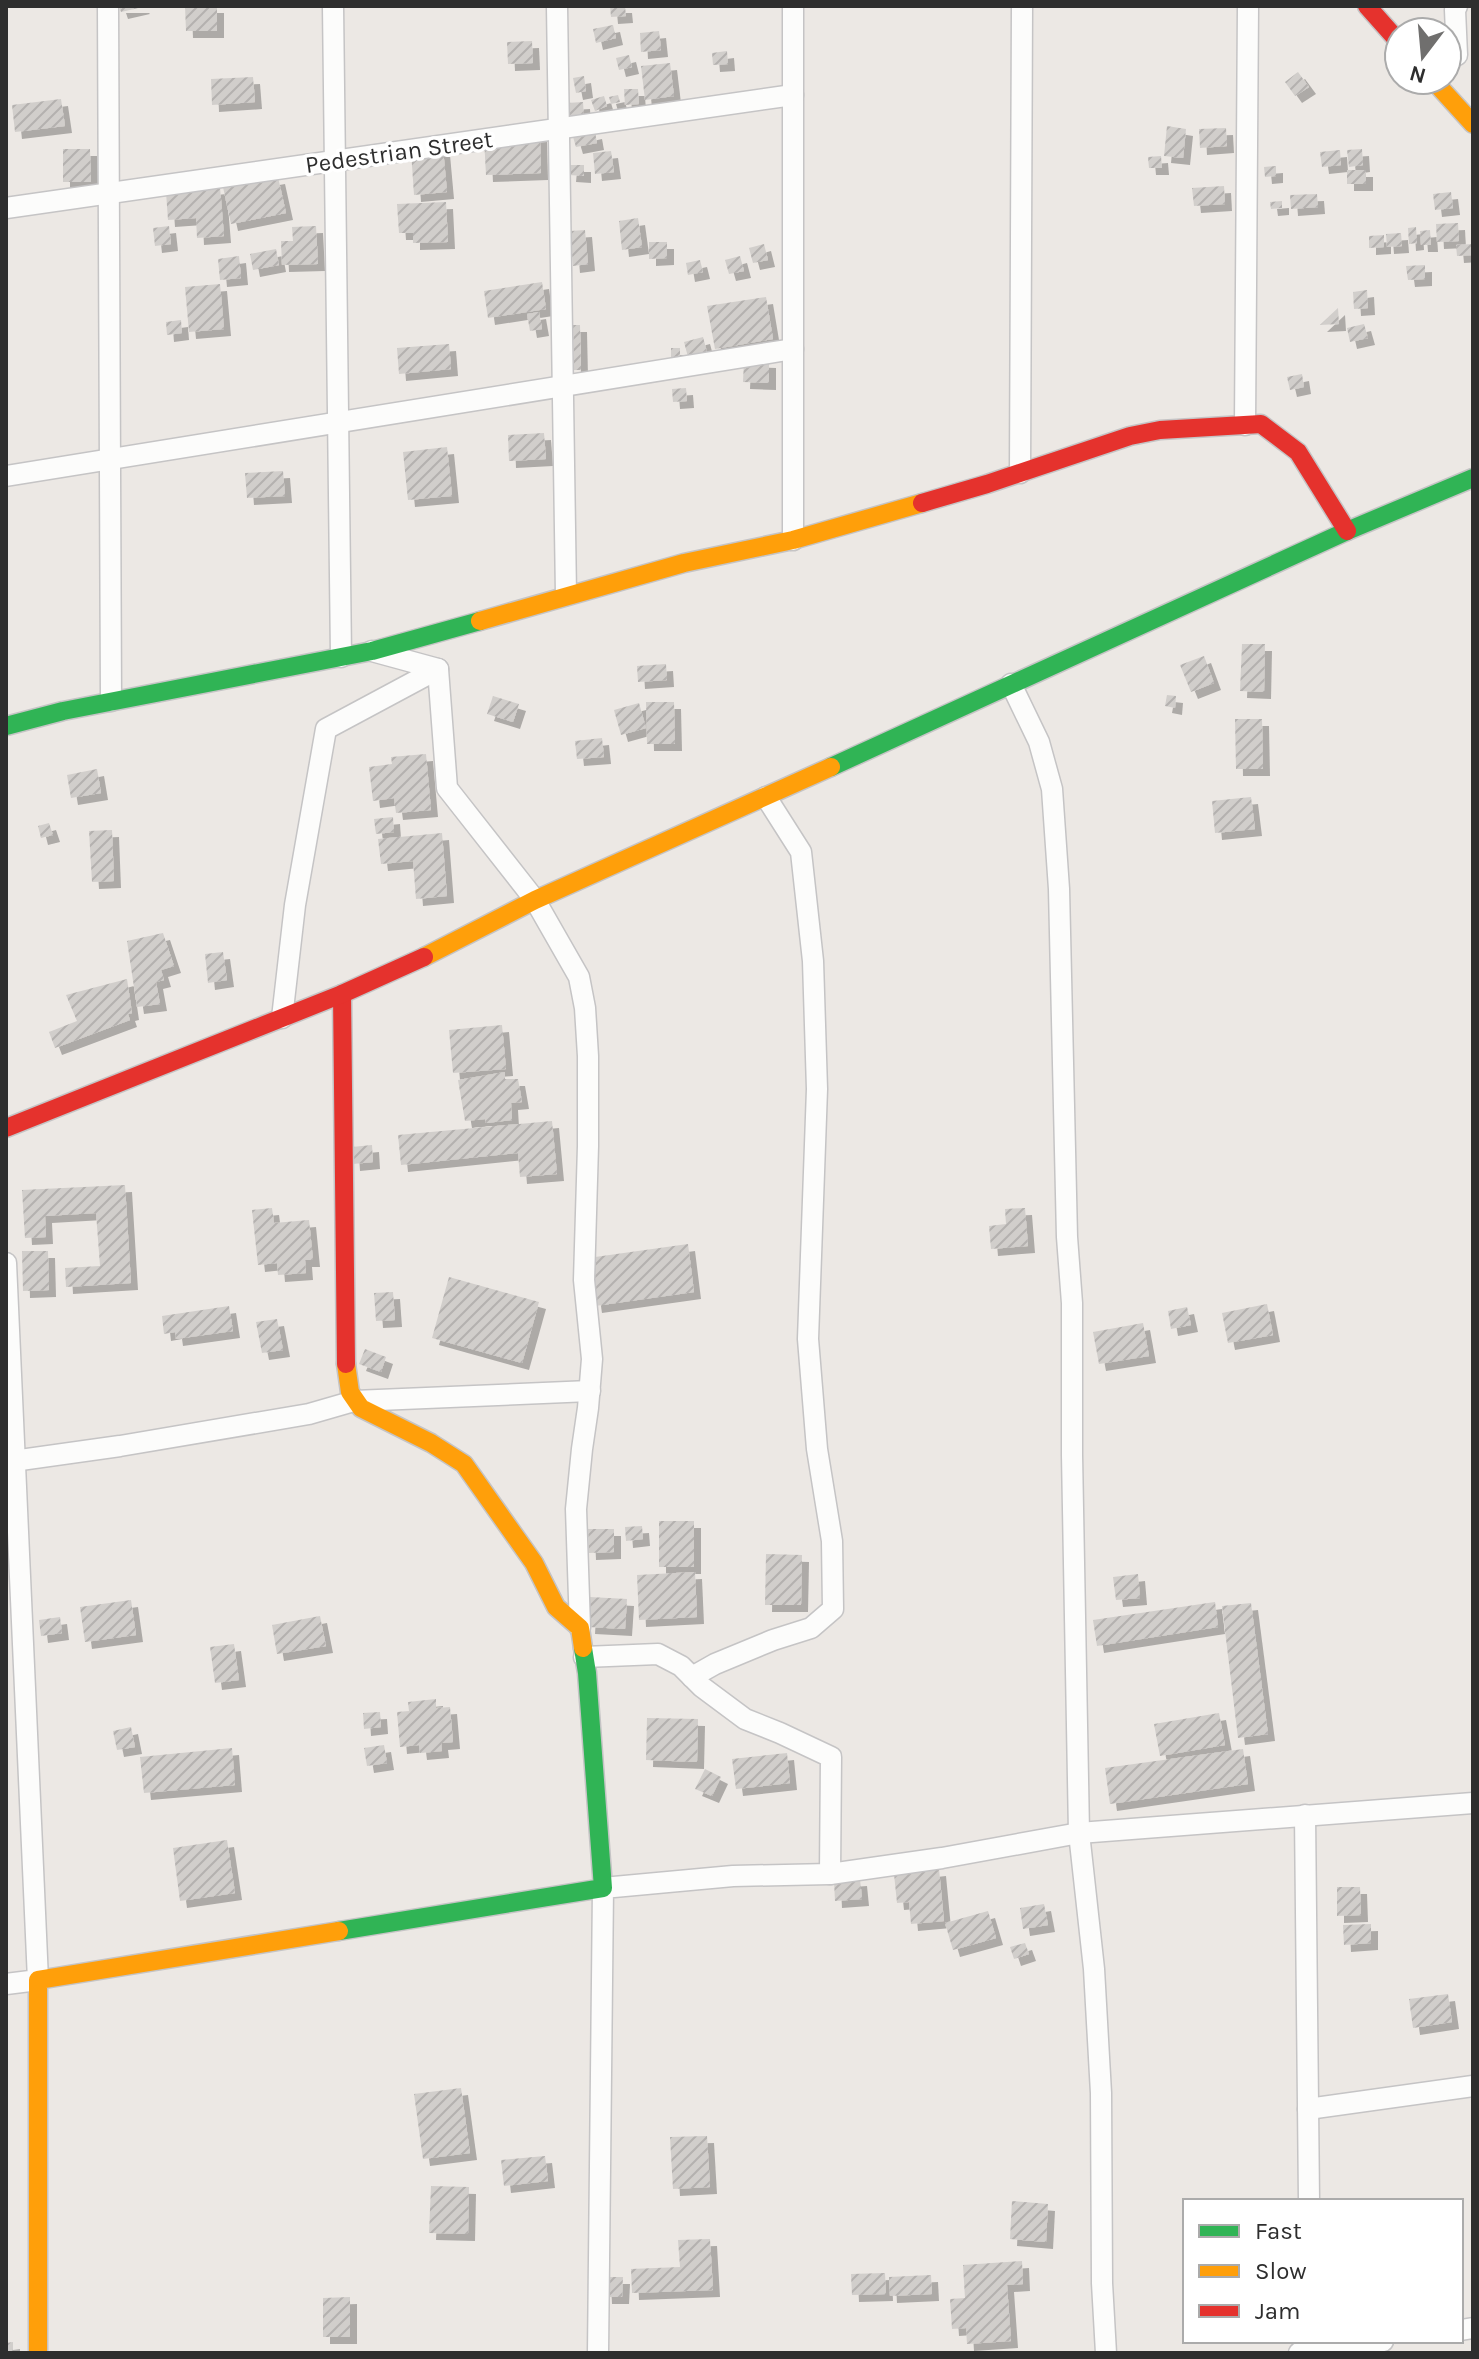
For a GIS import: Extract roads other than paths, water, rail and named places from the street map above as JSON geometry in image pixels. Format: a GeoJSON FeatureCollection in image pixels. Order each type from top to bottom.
{"type":"FeatureCollection","features":[{"type":"Feature","properties":{"kind":"main road"},"geometry":{"type":"LineString","coordinates":[[1367,6],[1383,24]]}},
{"type":"Feature","properties":{"kind":"main road"},"geometry":{"type":"LineString","coordinates":[[1448,96],[1473,124]]}},
{"type":"Feature","properties":{"kind":"main road"},"geometry":{"type":"LineString","coordinates":[[6,726],[111,701],[372,651],[684,563],[793,540],[1020,473],[1130,436],[1160,430],[1261,424],[1298,452],[1347,531]]}},
{"type":"Feature","properties":{"kind":"main road"},"geometry":{"type":"LineString","coordinates":[[6,1128],[342,994],[432,953],[535,900],[1347,531],[1473,478]]}},
{"type":"Feature","properties":{"kind":"main road"},"geometry":{"type":"LineString","coordinates":[[38,2353],[38,1980],[603,1888],[580,1628],[556,1607],[534,1563],[464,1464],[431,1443],[361,1408],[348,1391],[342,994]]}},
{"type":"Feature","properties":{"kind":"street"},"geometry":{"type":"LineString","coordinates":[[108,6],[111,701]]}},
{"type":"Feature","properties":{"kind":"street"},"geometry":{"type":"LineString","coordinates":[[333,6],[341,657]]}},
{"type":"Feature","properties":{"kind":"street"},"geometry":{"type":"LineString","coordinates":[[557,6],[566,595]]}},
{"type":"Feature","properties":{"kind":"street"},"geometry":{"type":"LineString","coordinates":[[793,6],[793,540]]}},
{"type":"Feature","properties":{"kind":"street"},"geometry":{"type":"LineString","coordinates":[[1020,473],[1022,6]]}},
{"type":"Feature","properties":{"kind":"street"},"geometry":{"type":"LineString","coordinates":[[1245,425],[1248,6]]}},
{"type":"Feature","properties":{"kind":"street","name":"Pedestrian Street"},"geometry":{"type":"LineString","coordinates":[[6,208],[793,95]]}},
{"type":"Feature","properties":{"kind":"street"},"geometry":{"type":"LineString","coordinates":[[6,476],[793,349]]}},
{"type":"Feature","properties":{"kind":"street"},"geometry":{"type":"LineString","coordinates":[[372,651],[438,669]]}},
{"type":"Feature","properties":{"kind":"street"},"geometry":{"type":"LineString","coordinates":[[438,669],[447,788],[535,900],[579,977],[585,1008],[588,1146],[584,1280],[592,1359],[576,1509],[580,1628]]}},
{"type":"Feature","properties":{"kind":"street"},"geometry":{"type":"LineString","coordinates":[[282,1018],[295,905],[326,729],[438,669]]}},
{"type":"Feature","properties":{"kind":"street"},"geometry":{"type":"LineString","coordinates":[[1011,684],[1039,742],[1052,789],[1059,889],[1067,1237],[1072,1303],[1079,1833],[1094,1969],[1101,2093],[1102,2283],[1106,2353]]}},
{"type":"Feature","properties":{"kind":"street"},"geometry":{"type":"LineString","coordinates":[[692,1677],[773,1640],[811,1628],[833,1609],[832,1541],[817,1449],[808,1339],[817,1089],[813,961],[801,852],[766,797]]}},
{"type":"Feature","properties":{"kind":"street"},"geometry":{"type":"LineString","coordinates":[[6,1263],[10,1461],[38,1980],[6,1984]]}},
{"type":"Feature","properties":{"kind":"street"},"geometry":{"type":"LineString","coordinates":[[10,1461],[309,1414],[354,1401],[590,1391]]}},
{"type":"Feature","properties":{"kind":"street"},"geometry":{"type":"LineString","coordinates":[[584,1657],[658,1654],[681,1666],[702,1687],[745,1719],[831,1757],[830,1874]]}},
{"type":"Feature","properties":{"kind":"street"},"geometry":{"type":"LineString","coordinates":[[598,2353],[603,1888],[733,1876],[830,1874],[942,1858],[1079,1833],[1473,1803]]}},
{"type":"Feature","properties":{"kind":"street"},"geometry":{"type":"LineString","coordinates":[[1305,1815],[1309,2199]]}},
{"type":"Feature","properties":{"kind":"street"},"geometry":{"type":"LineString","coordinates":[[1308,2109],[1473,2086]]}},
{"type":"Feature","properties":{"kind":"street"},"geometry":{"type":"LineString","coordinates":[[1306,2349],[1364,2343]]}}]}
